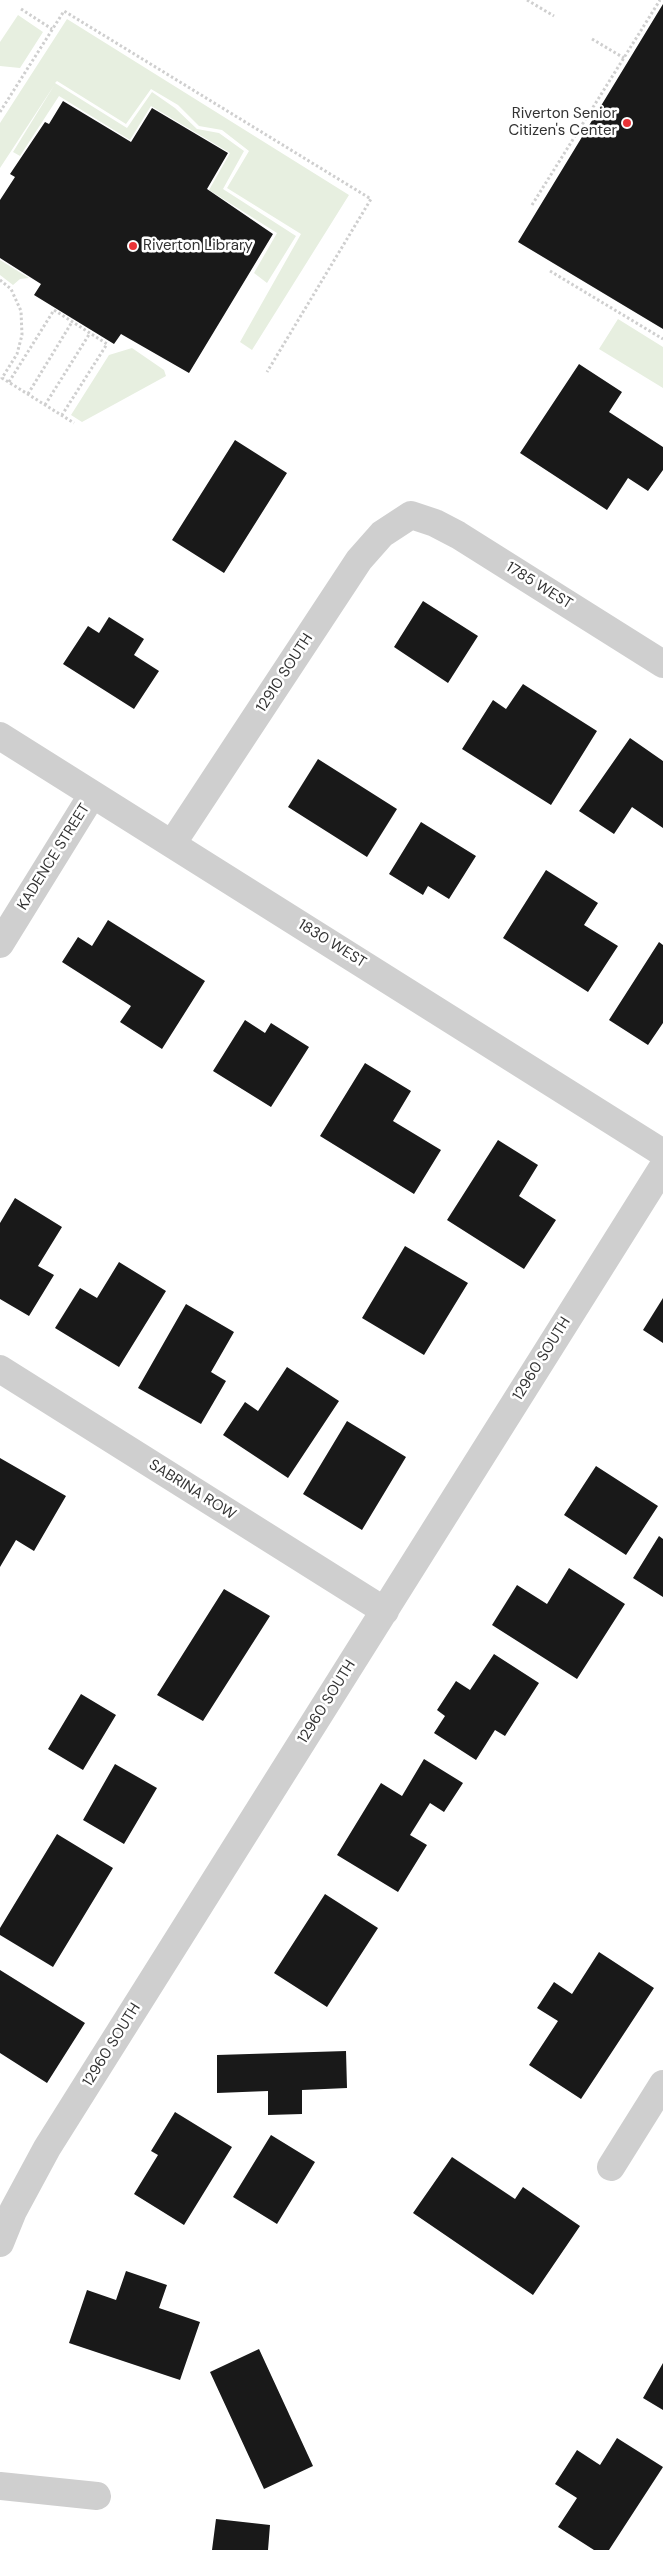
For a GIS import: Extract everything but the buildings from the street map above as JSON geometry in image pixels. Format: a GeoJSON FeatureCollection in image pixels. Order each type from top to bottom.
{"type":"FeatureCollection","features":[{"type":"Feature","properties":{"kind":"street","name":"1785 WEST"},"geometry":{"type":"LineString","coordinates":[[411,514],[435,523],[458,535],[663,664]]}},
{"type":"Feature","properties":{"kind":"street","name":"12910 SOUTH"},"geometry":{"type":"LineString","coordinates":[[172,844],[359,560],[382,534],[411,514]]}},
{"type":"Feature","properties":{"kind":"street","name":"1830 WEST"},"geometry":{"type":"LineString","coordinates":[[0,736],[92,796],[172,844],[663,1153]]}},
{"type":"Feature","properties":{"kind":"street","name":"KADENCE STREET"},"geometry":{"type":"LineString","coordinates":[[0,944],[92,796]]}},
{"type":"Feature","properties":{"kind":"street","name":"12960 SOUTH"},"geometry":{"type":"LineString","coordinates":[[0,2243],[13,2211],[47,2148],[663,1167]]}},
{"type":"Feature","properties":{"kind":"street","name":"SABRINA ROW"},"geometry":{"type":"LineString","coordinates":[[0,1369],[385,1611]]}},
{"type":"Feature","properties":{"kind":"street"},"geometry":{"type":"LineString","coordinates":[[611,2167],[663,2084]]}},
{"type":"Feature","properties":{"kind":"street"},"geometry":{"type":"LineString","coordinates":[[0,2486],[97,2496]]}},
{"type":"Feature","properties":{"kind":"path"},"geometry":{"type":"LineString","coordinates":[[527,0],[554,16]]}},
{"type":"Feature","properties":{"kind":"path"},"geometry":{"type":"LineString","coordinates":[[532,205],[660,0]]}},
{"type":"Feature","properties":{"kind":"path"},"geometry":{"type":"LineString","coordinates":[[20,9],[52,29]]}},
{"type":"Feature","properties":{"kind":"path"},"geometry":{"type":"LineString","coordinates":[[0,112],[64,11],[371,199],[267,372]]}},
{"type":"Feature","properties":{"kind":"path"},"geometry":{"type":"LineString","coordinates":[[592,39],[624,58]]}},
{"type":"Feature","properties":{"kind":"path"},"geometry":{"type":"LineString","coordinates":[[550,271],[663,339]]}},
{"type":"Feature","properties":{"kind":"path"},"geometry":{"type":"LineString","coordinates":[[0,280],[11,289],[21,311],[22,335],[17,354],[1,377],[74,423]]}},
{"type":"Feature","properties":{"kind":"path"},"geometry":{"type":"LineString","coordinates":[[9,382],[54,310],[107,344],[62,415]]}},
{"type":"Feature","properties":{"kind":"path"},"geometry":{"type":"LineString","coordinates":[[28,394],[72,322]]}},
{"type":"Feature","properties":{"kind":"path"},"geometry":{"type":"LineString","coordinates":[[45,405],[90,333]]}},
{"type":"Feature","properties":{"kind":"green space"},"geometry":{"type":"Polygon","coordinates":[[[18,15],[43,32],[20,68],[0,66],[0,42],[18,15]]]}},
{"type":"Feature","properties":{"kind":"green space"},"geometry":{"type":"Polygon","coordinates":[[[67,19],[349,195],[252,350],[240,342],[301,234],[227,188],[249,151],[222,130],[199,126],[178,105],[151,89],[126,124],[57,81],[55,83],[127,128],[152,92],[175,108],[197,129],[219,133],[244,151],[223,189],[296,236],[267,283],[254,273],[277,233],[209,190],[230,153],[151,106],[130,140],[59,96],[20,156],[13,152],[55,84],[0,168],[0,123],[67,19]]]}},
{"type":"Feature","properties":{"kind":"green space"},"geometry":{"type":"Polygon","coordinates":[[[0,260],[29,278],[20,279],[13,285],[0,275],[0,260]]]}},
{"type":"Feature","properties":{"kind":"green space"},"geometry":{"type":"Polygon","coordinates":[[[618,319],[663,347],[663,388],[599,349],[618,319]]]}},
{"type":"Feature","properties":{"kind":"green space"},"geometry":{"type":"Polygon","coordinates":[[[132,348],[164,370],[166,376],[82,422],[71,415],[109,355],[132,348]]]}},
{"type":"Feature","properties":{"kind":"place","name":"Riverton Senior Citizen's Center"},"geometry":{"type":"Point","coordinates":[627,123]}},
{"type":"Feature","properties":{"kind":"place","name":"Riverton Library"},"geometry":{"type":"Point","coordinates":[133,246]}}]}
